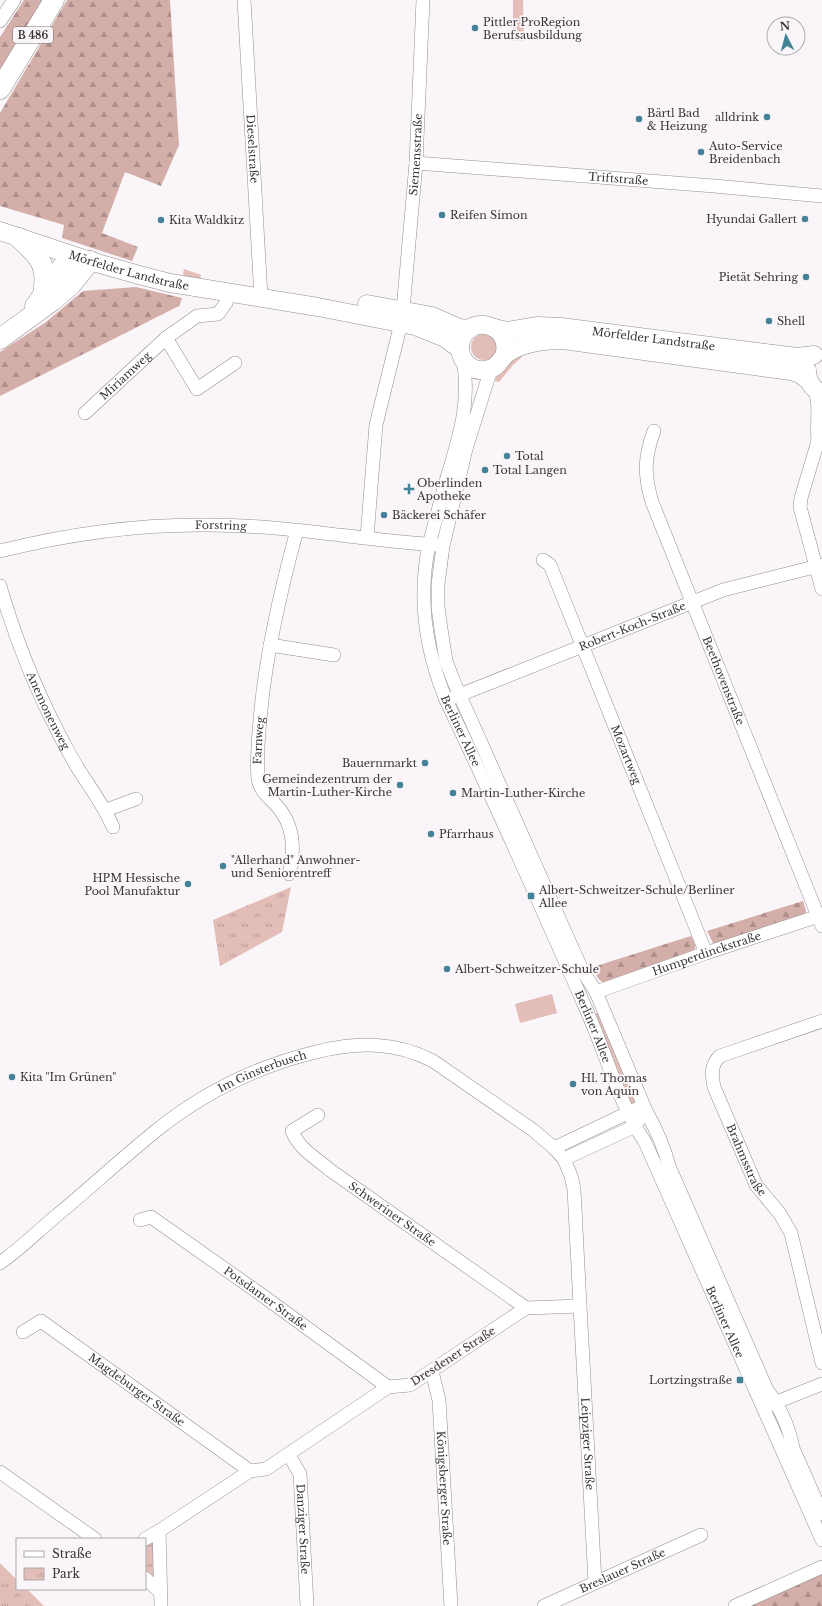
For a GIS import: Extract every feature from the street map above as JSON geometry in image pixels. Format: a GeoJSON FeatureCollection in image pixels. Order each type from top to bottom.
{"type":"FeatureCollection","features":[{"type":"Feature","properties":{"kind":"main road","name":"B 486"},"geometry":{"type":"LineString","coordinates":[[0,89],[54,0]]}},
{"type":"Feature","properties":{"kind":"main road","name":"Mörfelder Landstraße"},"geometry":{"type":"LineString","coordinates":[[0,231],[90,261],[170,283],[261,297],[381,319],[393,316],[432,316],[463,329],[470,329],[484,325],[507,331],[538,326],[561,327],[797,358],[818,352]]}},
{"type":"Feature","properties":{"kind":"main road"},"geometry":{"type":"LineString","coordinates":[[19,238],[35,252],[43,266],[46,280],[43,296]]}},
{"type":"Feature","properties":{"kind":"main road"},"geometry":{"type":"LineString","coordinates":[[6,334],[28,315],[43,296],[61,268],[68,262],[76,260],[90,261]]}},
{"type":"Feature","properties":{"kind":"main road"},"geometry":{"type":"LineString","coordinates":[[6,334],[52,301],[71,285],[90,261]]}},
{"type":"Feature","properties":{"kind":"main road","name":"Mörfelder Landstraße"},"geometry":{"type":"LineString","coordinates":[[261,297],[354,302],[402,316],[415,326],[436,334],[462,354],[469,366],[477,370],[491,369],[499,364],[504,356],[512,350],[532,343],[563,340],[791,371],[800,374],[815,387]]}},
{"type":"Feature","properties":{"kind":"main road"},"geometry":{"type":"LineString","coordinates":[[494,328],[500,332],[504,339],[506,348],[504,356]]}},
{"type":"Feature","properties":{"kind":"main road"},"geometry":{"type":"LineString","coordinates":[[462,354],[462,339],[470,329]]}},
{"type":"Feature","properties":{"kind":"main road","name":"Mörfelder Landstraße"},"geometry":{"type":"LineString","coordinates":[[815,387],[807,368],[818,352]]}},
{"type":"Feature","properties":{"kind":"street"},"geometry":{"type":"LineString","coordinates":[[0,21],[14,0]]}},
{"type":"Feature","properties":{"kind":"street","name":"Dieselstraße"},"geometry":{"type":"LineString","coordinates":[[244,0],[261,297]]}},
{"type":"Feature","properties":{"kind":"street","name":"Siemensstraße"},"geometry":{"type":"LineString","coordinates":[[367,537],[376,425],[402,316],[416,163],[423,0]]}},
{"type":"Feature","properties":{"kind":"street","name":"Triftstraße"},"geometry":{"type":"LineString","coordinates":[[416,163],[822,196]]}},
{"type":"Feature","properties":{"kind":"street","name":"Miriamweg"},"geometry":{"type":"LineString","coordinates":[[86,413],[166,338],[197,316],[218,314],[226,303],[228,293]]}},
{"type":"Feature","properties":{"kind":"street"},"geometry":{"type":"LineString","coordinates":[[166,338],[197,389],[235,363]]}},
{"type":"Feature","properties":{"kind":"street","name":"Berliner Allee"},"geometry":{"type":"LineString","coordinates":[[462,354],[466,386],[465,410],[453,479],[438,584],[438,607],[446,661],[582,970],[596,992],[644,1109],[655,1127],[669,1166],[767,1390],[776,1402],[791,1437],[793,1448],[822,1514]]}},
{"type":"Feature","properties":{"kind":"street","name":"Berliner Allee"},"geometry":{"type":"LineString","coordinates":[[491,369],[466,449],[453,479],[429,545],[425,582],[425,617],[432,658],[446,700],[550,927],[601,1044],[606,1062],[634,1126],[645,1142],[822,1540]]}},
{"type":"Feature","properties":{"kind":"street"},"geometry":{"type":"LineString","coordinates":[[815,387],[818,409],[817,427],[820,437],[801,498],[800,507],[819,566],[822,589]]}},
{"type":"Feature","properties":{"kind":"street","name":"Beethovenstraße"},"geometry":{"type":"LineString","coordinates":[[654,431],[648,447],[646,461],[647,483],[652,502],[821,919]]}},
{"type":"Feature","properties":{"kind":"street","name":"Forstring"},"geometry":{"type":"LineString","coordinates":[[0,551],[60,538],[157,527],[211,525],[297,530],[443,546]]}},
{"type":"Feature","properties":{"kind":"street","name":"Farnweg"},"geometry":{"type":"LineString","coordinates":[[289,874],[293,855],[291,831],[287,821],[278,807],[265,794],[259,781],[258,767],[259,727],[270,645],[283,584],[297,530]]}},
{"type":"Feature","properties":{"kind":"street","name":"Mozartweg"},"geometry":{"type":"LineString","coordinates":[[543,560],[550,565],[706,953]]}},
{"type":"Feature","properties":{"kind":"street","name":"Robert-Koch-Straße"},"geometry":{"type":"LineString","coordinates":[[446,700],[731,588],[819,566]]}},
{"type":"Feature","properties":{"kind":"street","name":"Anemonenweg"},"geometry":{"type":"LineString","coordinates":[[0,586],[15,633],[39,692],[59,735],[78,768],[106,810],[113,827]]}},
{"type":"Feature","properties":{"kind":"street"},"geometry":{"type":"LineString","coordinates":[[270,645],[334,655]]}},
{"type":"Feature","properties":{"kind":"street"},"geometry":{"type":"LineString","coordinates":[[106,810],[136,799]]}},
{"type":"Feature","properties":{"kind":"street","name":"Humperdinckstraße"},"geometry":{"type":"LineString","coordinates":[[596,992],[706,953],[821,919]]}},
{"type":"Feature","properties":{"kind":"street","name":"Brahmsstraße"},"geometry":{"type":"LineString","coordinates":[[822,1021],[720,1056],[714,1063],[712,1077],[714,1087],[756,1185],[780,1214],[791,1233],[822,1363]]}},
{"type":"Feature","properties":{"kind":"street","name":"Im Ginsterbusch"},"geometry":{"type":"LineString","coordinates":[[0,1263],[157,1130],[190,1107],[232,1083],[265,1067],[301,1055],[326,1049],[354,1045],[379,1044],[395,1046],[421,1054],[526,1126],[554,1148],[564,1159]]}},
{"type":"Feature","properties":{"kind":"street"},"geometry":{"type":"LineString","coordinates":[[554,1148],[629,1113],[644,1109]]}},
{"type":"Feature","properties":{"kind":"street"},"geometry":{"type":"LineString","coordinates":[[526,1308],[580,1306],[574,1189],[571,1176],[564,1159],[634,1126],[644,1109]]}},
{"type":"Feature","properties":{"kind":"street","name":"Schweriner Straße"},"geometry":{"type":"LineString","coordinates":[[318,1115],[292,1131],[295,1139],[302,1148],[330,1170],[526,1308]]}},
{"type":"Feature","properties":{"kind":"street","name":"Potsdamer Straße"},"geometry":{"type":"LineString","coordinates":[[140,1220],[151,1218],[259,1293],[388,1387]]}},
{"type":"Feature","properties":{"kind":"street","name":"Leipziger Straße"},"geometry":{"type":"LineString","coordinates":[[580,1306],[595,1582]]}},
{"type":"Feature","properties":{"kind":"street","name":"Dresdener Straße"},"geometry":{"type":"LineString","coordinates":[[146,1538],[250,1471],[266,1469],[388,1387],[410,1385],[526,1308]]}},
{"type":"Feature","properties":{"kind":"street","name":"Magdeburger Straße"},"geometry":{"type":"LineString","coordinates":[[23,1332],[41,1321],[250,1471]]}},
{"type":"Feature","properties":{"kind":"street","name":"Königsberger Straße"},"geometry":{"type":"LineString","coordinates":[[432,1371],[439,1400],[451,1606]]}},
{"type":"Feature","properties":{"kind":"street"},"geometry":{"type":"LineString","coordinates":[[764,1408],[822,1384]]}},
{"type":"Feature","properties":{"kind":"street","name":"Danziger Straße"},"geometry":{"type":"LineString","coordinates":[[289,1454],[300,1474],[307,1606]]}},
{"type":"Feature","properties":{"kind":"street"},"geometry":{"type":"LineString","coordinates":[[0,1472],[95,1538]]}},
{"type":"Feature","properties":{"kind":"street"},"geometry":{"type":"LineString","coordinates":[[159,1531],[161,1606]]}},
{"type":"Feature","properties":{"kind":"street","name":"Breslauer Straße"},"geometry":{"type":"LineString","coordinates":[[544,1606],[701,1535]]}},
{"type":"Feature","properties":{"kind":"street"},"geometry":{"type":"LineString","coordinates":[[735,1606],[822,1567]]}},
{"type":"Feature","properties":{"kind":"street"},"geometry":{"type":"LineString","coordinates":[[146,1579],[160,1592]]}},
{"type":"Feature","properties":{"kind":"green space"},"geometry":{"type":"Polygon","coordinates":[[[24,0],[43,0],[0,71],[0,37],[24,0]]]}},
{"type":"Feature","properties":{"kind":"green space"},"geometry":{"type":"Polygon","coordinates":[[[67,0],[170,0],[179,145],[161,186],[125,172],[102,233],[138,247],[132,261],[62,238],[64,225],[0,206],[0,113],[67,0]]]}},
{"type":"Feature","properties":{"kind":"green space"},"geometry":{"type":"Polygon","coordinates":[[[513,0],[523,0],[524,41],[513,41],[513,0]]]}},
{"type":"Feature","properties":{"kind":"green space"},"geometry":{"type":"Polygon","coordinates":[[[184,269],[201,275],[200,281],[186,278],[183,274],[184,269]]]}},
{"type":"Feature","properties":{"kind":"green space"},"geometry":{"type":"Polygon","coordinates":[[[136,287],[182,298],[179,306],[0,396],[0,352],[46,322],[83,291],[136,287]]]}},
{"type":"Feature","properties":{"kind":"green space"},"geometry":{"type":"Polygon","coordinates":[[[484,334],[493,338],[497,347],[493,356],[484,360],[475,356],[471,347],[475,338],[484,334]]]}},
{"type":"Feature","properties":{"kind":"green space"},"geometry":{"type":"Polygon","coordinates":[[[521,353],[522,357],[513,365],[499,382],[495,381],[497,375],[521,353]]]}},
{"type":"Feature","properties":{"kind":"green space"},"geometry":{"type":"Polygon","coordinates":[[[291,887],[282,932],[220,966],[213,920],[291,887]]]}},
{"type":"Feature","properties":{"kind":"green space"},"geometry":{"type":"Polygon","coordinates":[[[803,901],[806,911],[804,915],[719,944],[713,943],[707,931],[803,901]]]}},
{"type":"Feature","properties":{"kind":"green space"},"geometry":{"type":"Polygon","coordinates":[[[691,936],[695,946],[693,952],[607,983],[599,980],[593,967],[691,936]]]}},
{"type":"Feature","properties":{"kind":"green space"},"geometry":{"type":"Polygon","coordinates":[[[552,994],[557,1013],[520,1023],[515,1004],[552,994]]]}},
{"type":"Feature","properties":{"kind":"green space"},"geometry":{"type":"Polygon","coordinates":[[[599,1012],[604,1029],[636,1099],[636,1102],[630,1107],[592,1015],[599,1012]]]}},
{"type":"Feature","properties":{"kind":"green space"},"geometry":{"type":"Polygon","coordinates":[[[151,1542],[154,1543],[154,1577],[146,1571],[146,1544],[151,1542]]]}},
{"type":"Feature","properties":{"kind":"green space"},"geometry":{"type":"Polygon","coordinates":[[[0,1563],[16,1579],[16,1590],[28,1590],[44,1606],[0,1606],[0,1563]]]}},
{"type":"Feature","properties":{"kind":"green space"},"geometry":{"type":"Polygon","coordinates":[[[822,1567],[822,1606],[736,1606],[822,1567]]]}},
{"type":"Feature","properties":{"kind":"green space"},"geometry":{"type":"Polygon","coordinates":[[[2,1574],[30,1606],[0,1606],[0,1575],[2,1574]]]}},
{"type":"Feature","properties":{"kind":"place","name":"Pittler ProRegion Berufsausbildung"},"geometry":{"type":"Point","coordinates":[475,28]}},
{"type":"Feature","properties":{"kind":"place","name":"alldrink"},"geometry":{"type":"Point","coordinates":[767,117]}},
{"type":"Feature","properties":{"kind":"place","name":"Bärtl Bad & Heizung"},"geometry":{"type":"Point","coordinates":[639,119]}},
{"type":"Feature","properties":{"kind":"place","name":"Auto-Service Breidenbach"},"geometry":{"type":"Point","coordinates":[701,152]}},
{"type":"Feature","properties":{"kind":"place","name":"Reifen Simon"},"geometry":{"type":"Point","coordinates":[442,215]}},
{"type":"Feature","properties":{"kind":"place","name":"Hyundai Gallert"},"geometry":{"type":"Point","coordinates":[805,219]}},
{"type":"Feature","properties":{"kind":"place","name":"Kita Waldkitz"},"geometry":{"type":"Point","coordinates":[161,220]}},
{"type":"Feature","properties":{"kind":"place","name":"Pietät Sehring"},"geometry":{"type":"Point","coordinates":[806,277]}},
{"type":"Feature","properties":{"kind":"place","name":"Shell"},"geometry":{"type":"Point","coordinates":[769,321]}},
{"type":"Feature","properties":{"kind":"place","name":"Total"},"geometry":{"type":"Point","coordinates":[507,456]}},
{"type":"Feature","properties":{"kind":"place","name":"Total Langen"},"geometry":{"type":"Point","coordinates":[485,470]}},
{"type":"Feature","properties":{"kind":"place","name":"Oberlinden Apotheke"},"geometry":{"type":"Point","coordinates":[409,489]}},
{"type":"Feature","properties":{"kind":"place","name":"Bäckerei Schäfer"},"geometry":{"type":"Point","coordinates":[384,515]}},
{"type":"Feature","properties":{"kind":"place","name":"Bauernmarkt"},"geometry":{"type":"Point","coordinates":[425,763]}},
{"type":"Feature","properties":{"kind":"place","name":"Gemeindezentrum der Martin-Luther-Kirche"},"geometry":{"type":"Point","coordinates":[400,785]}},
{"type":"Feature","properties":{"kind":"place","name":"Martin-Luther-Kirche"},"geometry":{"type":"Point","coordinates":[453,793]}},
{"type":"Feature","properties":{"kind":"place","name":"Pfarrhaus"},"geometry":{"type":"Point","coordinates":[431,834]}},
{"type":"Feature","properties":{"kind":"place","name":"\"Allerhand\" Anwohner- und Seniorentreff"},"geometry":{"type":"Point","coordinates":[223,866]}},
{"type":"Feature","properties":{"kind":"place","name":"HPM Hessische Pool Manufaktur"},"geometry":{"type":"Point","coordinates":[188,884]}},
{"type":"Feature","properties":{"kind":"place","name":"Albert-Schweitzer-Schule/Berliner Allee"},"geometry":{"type":"Point","coordinates":[531,896]}},
{"type":"Feature","properties":{"kind":"place","name":"Albert-Schweitzer-Schule"},"geometry":{"type":"Point","coordinates":[447,969]}},
{"type":"Feature","properties":{"kind":"place","name":"Kita \"Im Grünen\""},"geometry":{"type":"Point","coordinates":[12,1077]}},
{"type":"Feature","properties":{"kind":"place","name":"Hl. Thomas von Aquin"},"geometry":{"type":"Point","coordinates":[573,1084]}},
{"type":"Feature","properties":{"kind":"place","name":"Lortzingstraße"},"geometry":{"type":"Point","coordinates":[740,1380]}}]}
